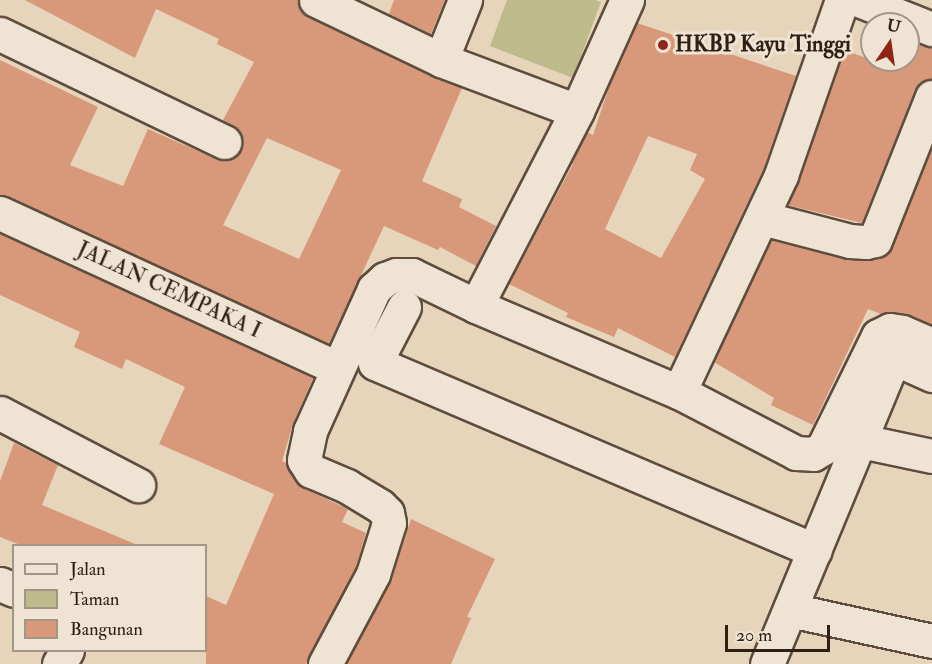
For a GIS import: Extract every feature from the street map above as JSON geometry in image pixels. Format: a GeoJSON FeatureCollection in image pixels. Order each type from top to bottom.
{"type":"FeatureCollection","features":[{"type":"Feature","properties":{"kind":"street"},"geometry":{"type":"LineString","coordinates":[[316,0],[441,60],[577,111]]}},
{"type":"Feature","properties":{"kind":"street"},"geometry":{"type":"LineString","coordinates":[[441,60],[465,0]]}},
{"type":"Feature","properties":{"kind":"street"},"geometry":{"type":"LineString","coordinates":[[476,306],[577,111],[627,0]]}},
{"type":"Feature","properties":{"kind":"street"},"geometry":{"type":"LineString","coordinates":[[679,392],[781,175],[842,0]]}},
{"type":"Feature","properties":{"kind":"street"},"geometry":{"type":"LineString","coordinates":[[860,0],[932,28]]}},
{"type":"Feature","properties":{"kind":"street"},"geometry":{"type":"LineString","coordinates":[[0,34],[224,142]]}},
{"type":"Feature","properties":{"kind":"street"},"geometry":{"type":"LineString","coordinates":[[762,218],[850,240],[866,243],[875,240],[879,235],[932,96]]}},
{"type":"Feature","properties":{"kind":"street","name":"JALAN CEMPAKA I"},"geometry":{"type":"LineString","coordinates":[[0,213],[337,368]]}},
{"type":"Feature","properties":{"kind":"street"},"geometry":{"type":"LineString","coordinates":[[325,664],[373,574],[389,523],[387,513],[380,506],[347,486],[311,471],[304,460],[310,431],[337,368],[374,288],[385,279],[396,275],[418,278],[476,306],[679,392],[796,453],[813,454],[823,448],[878,336],[890,330],[902,332],[932,345]]}},
{"type":"Feature","properties":{"kind":"street"},"geometry":{"type":"LineString","coordinates":[[404,308],[375,363],[815,551]]}},
{"type":"Feature","properties":{"kind":"street"},"geometry":{"type":"LineString","coordinates":[[767,664],[894,358],[932,375]]}},
{"type":"Feature","properties":{"kind":"street"},"geometry":{"type":"LineString","coordinates":[[0,412],[138,485]]}},
{"type":"Feature","properties":{"kind":"street"},"geometry":{"type":"LineString","coordinates":[[861,441],[932,456]]}},
{"type":"Feature","properties":{"kind":"street"},"geometry":{"type":"LineString","coordinates":[[790,609],[932,641]]}},
{"type":"Feature","properties":{"kind":"green space"},"geometry":{"type":"Polygon","coordinates":[[[507,0],[595,0],[601,2],[573,78],[490,46],[507,0]]]}},
{"type":"Feature","properties":{"kind":"building"},"geometry":{"type":"Polygon","coordinates":[[[25,0],[297,0],[300,10],[308,17],[433,77],[462,88],[422,181],[462,199],[459,207],[496,226],[476,266],[440,247],[438,250],[384,226],[329,344],[0,195],[0,60],[98,107],[70,165],[123,186],[148,129],[216,159],[226,161],[235,157],[241,150],[243,140],[239,131],[223,120],[254,62],[217,44],[219,39],[156,9],[135,58],[25,0]],[[267,138],[223,225],[299,259],[341,170],[267,138]]]}},
{"type":"Feature","properties":{"kind":"building"},"geometry":{"type":"Polygon","coordinates":[[[394,0],[445,0],[431,34],[389,14],[394,0]]]}},
{"type":"Feature","properties":{"kind":"building"},"geometry":{"type":"Polygon","coordinates":[[[637,23],[796,76],[764,168],[675,357],[618,328],[614,337],[566,317],[568,313],[509,284],[573,164],[571,163],[587,132],[593,135],[611,81],[637,23]],[[648,136],[605,229],[661,258],[705,179],[690,170],[697,154],[648,136]]]}},
{"type":"Feature","properties":{"kind":"building"},"geometry":{"type":"Polygon","coordinates":[[[920,45],[932,49],[932,79],[921,82],[915,90],[862,223],[787,205],[799,181],[844,50],[860,56],[860,72],[920,72],[920,45]]]}},
{"type":"Feature","properties":{"kind":"building"},"geometry":{"type":"Polygon","coordinates":[[[932,148],[932,325],[905,314],[892,312],[881,314],[868,309],[813,425],[771,405],[774,398],[714,362],[771,240],[849,260],[870,260],[887,255],[932,148]]]}},
{"type":"Feature","properties":{"kind":"building"},"geometry":{"type":"Polygon","coordinates":[[[0,234],[313,378],[293,424],[282,461],[287,463],[295,481],[303,488],[348,509],[342,522],[366,533],[356,567],[306,664],[206,664],[207,596],[226,605],[274,494],[159,444],[185,387],[126,359],[122,369],[74,347],[80,332],[0,295],[0,234]]]}},
{"type":"Feature","properties":{"kind":"building"},"geometry":{"type":"Polygon","coordinates":[[[14,443],[58,465],[42,505],[135,544],[18,544],[0,537],[0,481],[14,443]]]}},
{"type":"Feature","properties":{"kind":"building"},"geometry":{"type":"Polygon","coordinates":[[[411,519],[495,559],[467,617],[471,618],[451,664],[346,664],[390,583],[411,519]]]}},
{"type":"Feature","properties":{"kind":"place","name":"HKBP Kayu Tinggi"},"geometry":{"type":"Point","coordinates":[663,45]}}]}
